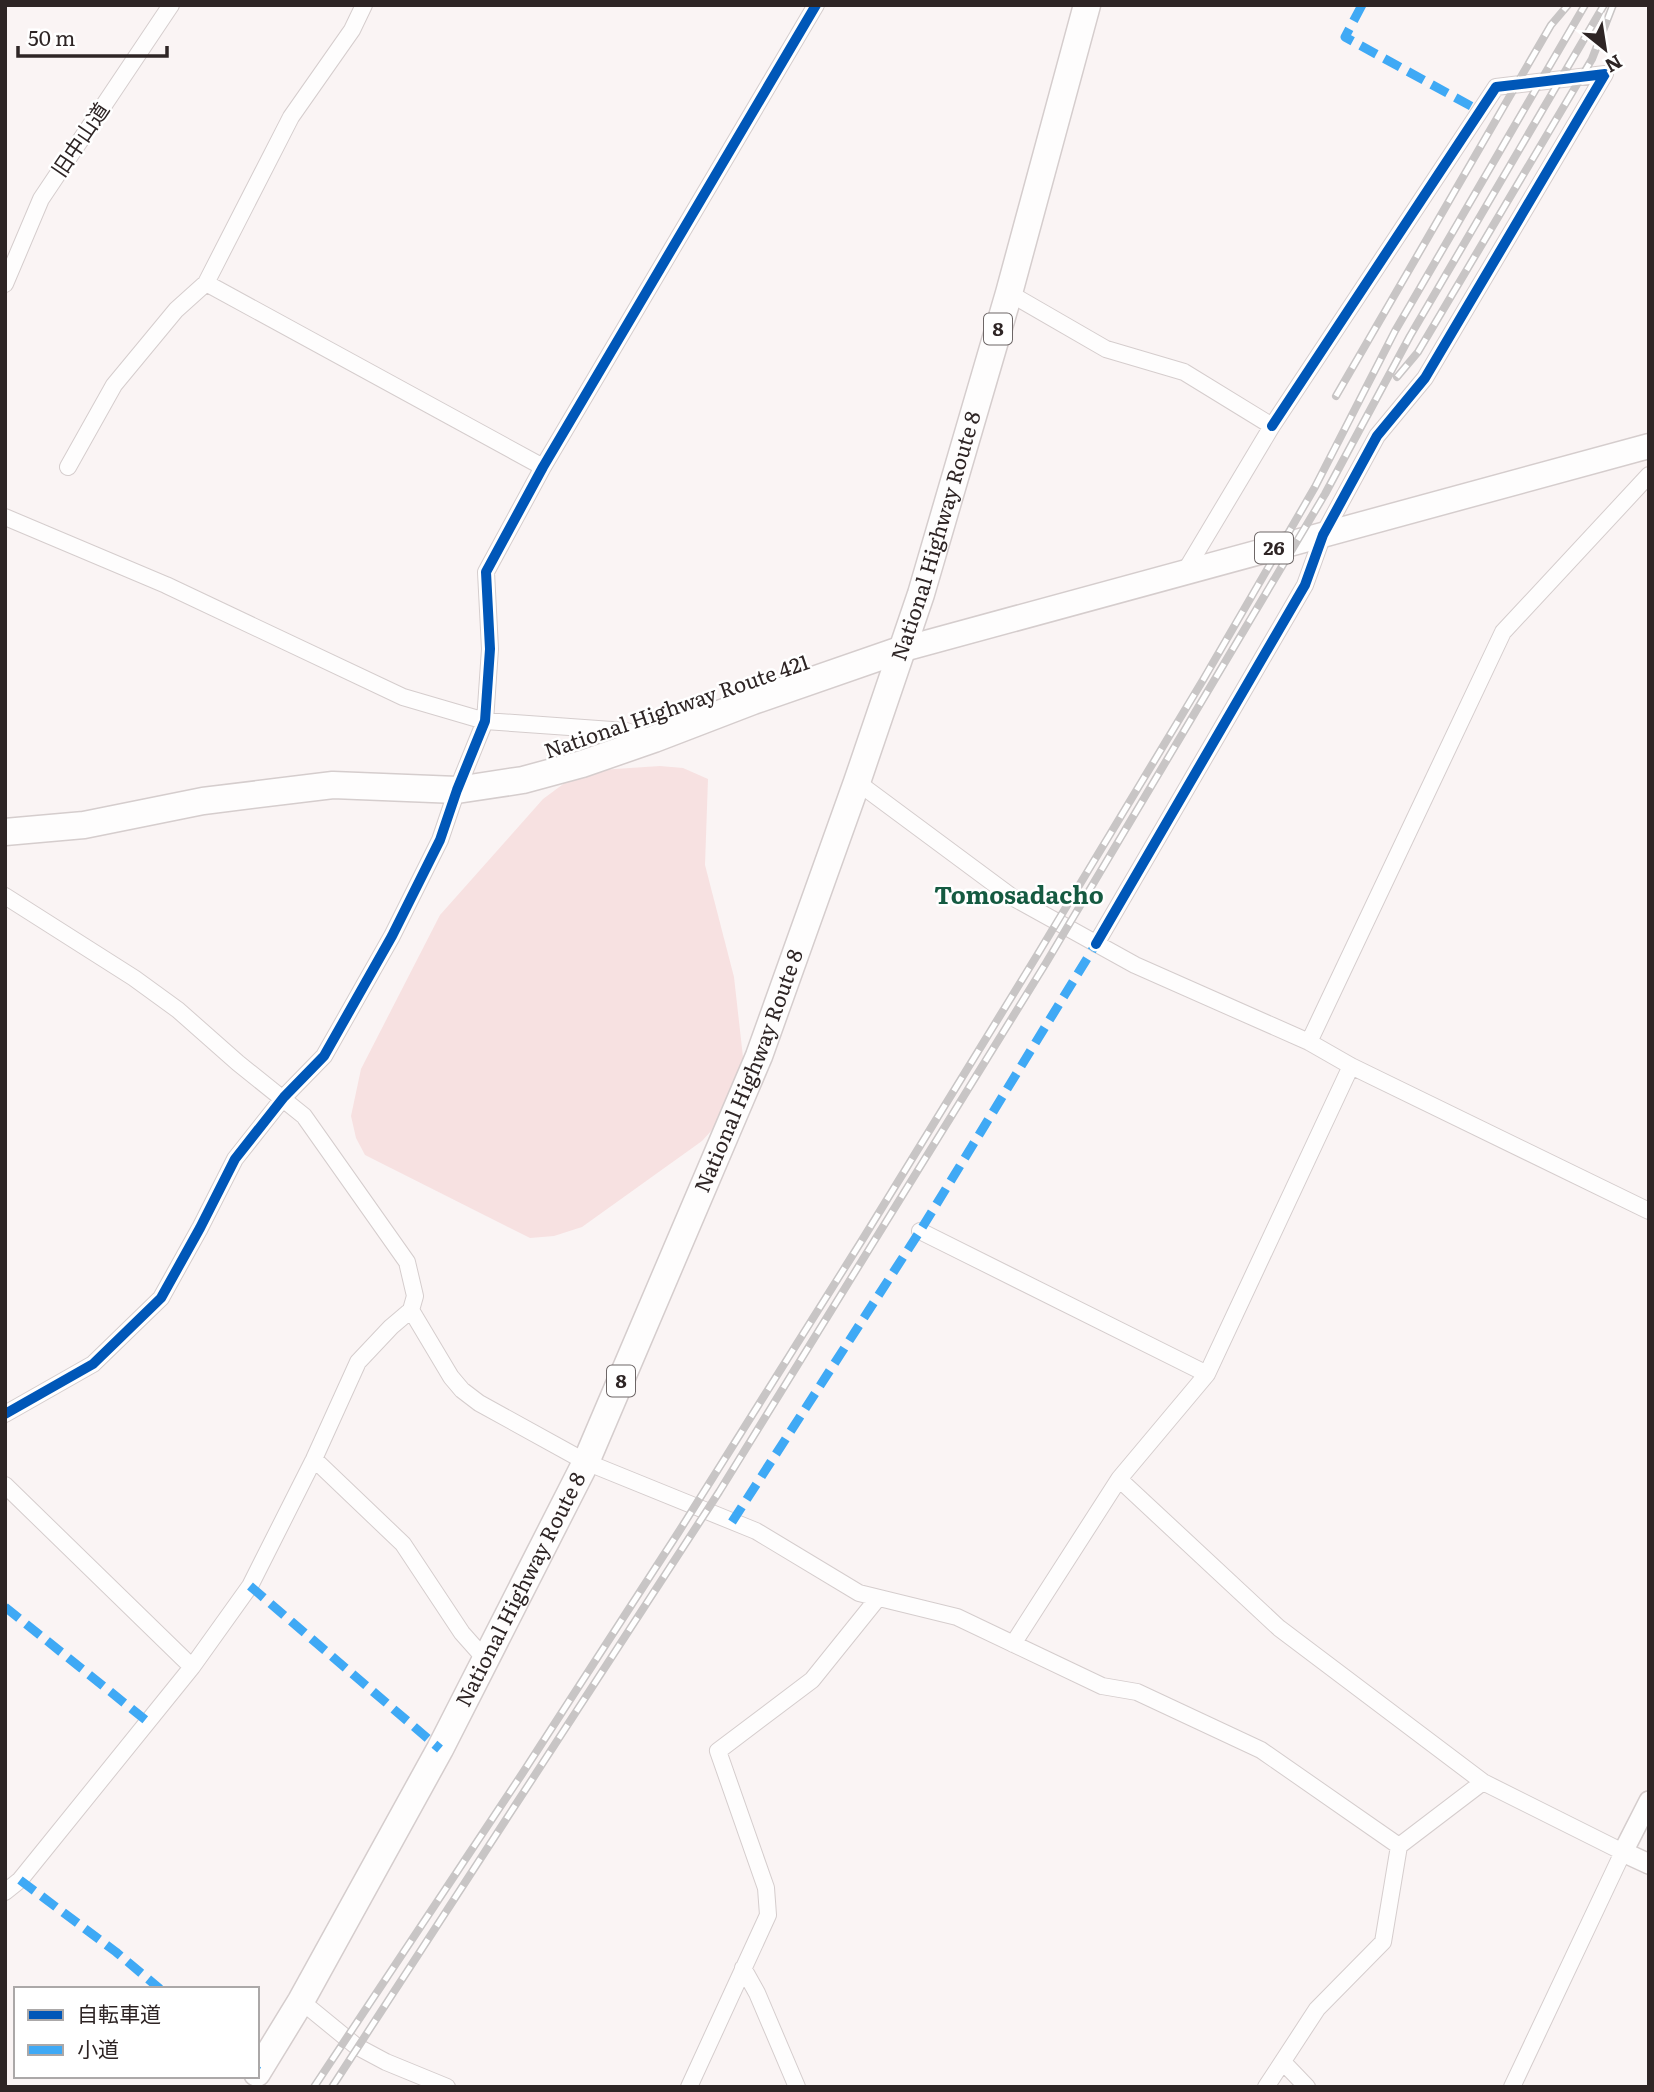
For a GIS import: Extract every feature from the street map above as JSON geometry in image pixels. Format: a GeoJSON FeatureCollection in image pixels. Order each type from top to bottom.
{"type":"FeatureCollection","features":[{"type":"Feature","properties":{"kind":"highway","name":"National Highway Route 8"},"geometry":{"type":"LineString","coordinates":[[259,2070],[302,2001],[440,1749],[586,1462],[759,1056],[921,594],[1009,293],[1087,5]]}},
{"type":"Feature","properties":{"kind":"highway","name":"National Highway Route 421"},"geometry":{"type":"LineString","coordinates":[[5,832],[84,825],[204,801],[333,785],[457,790],[523,780],[582,764],[900,650]]}},
{"type":"Feature","properties":{"kind":"main road","name":"26"},"geometry":{"type":"LineString","coordinates":[[900,650],[1649,446]]}},
{"type":"Feature","properties":{"kind":"street","name":"旧中山道"},"geometry":{"type":"LineString","coordinates":[[5,284],[41,199],[171,5]]}},
{"type":"Feature","properties":{"kind":"street"},"geometry":{"type":"LineString","coordinates":[[68,467],[114,385],[176,310],[206,283],[291,117],[352,30],[364,5]]}},
{"type":"Feature","properties":{"kind":"street"},"geometry":{"type":"LineString","coordinates":[[5,1414],[93,1364],[161,1298],[235,1159],[284,1097],[324,1056],[392,936],[440,840],[485,721],[490,649],[486,572],[543,467],[816,5]]}},
{"type":"Feature","properties":{"kind":"street"},"geometry":{"type":"LineString","coordinates":[[1096,944],[1304,585],[1322,535],[1377,436],[1425,379],[1605,74],[1496,87],[1272,426],[1184,573]]}},
{"type":"Feature","properties":{"kind":"street"},"geometry":{"type":"LineString","coordinates":[[206,283],[543,467]]}},
{"type":"Feature","properties":{"kind":"street"},"geometry":{"type":"LineString","coordinates":[[1009,293],[1106,349],[1184,372],[1272,426]]}},
{"type":"Feature","properties":{"kind":"street"},"geometry":{"type":"LineString","coordinates":[[1309,1042],[1503,632],[1649,475]]}},
{"type":"Feature","properties":{"kind":"street"},"geometry":{"type":"LineString","coordinates":[[5,517],[166,585],[403,697],[485,721],[626,732],[654,739]]}},
{"type":"Feature","properties":{"kind":"street"},"geometry":{"type":"LineString","coordinates":[[857,782],[1012,897],[1096,944],[1136,965],[1309,1042],[1351,1066],[1649,1210]]}},
{"type":"Feature","properties":{"kind":"street"},"geometry":{"type":"LineString","coordinates":[[5,895],[178,1010],[304,1116],[407,1262],[415,1296],[411,1310],[391,1326],[358,1362],[314,1460],[250,1586],[192,1667],[20,1880],[5,1892]]}},
{"type":"Feature","properties":{"kind":"street"},"geometry":{"type":"LineString","coordinates":[[1013,1644],[1119,1479],[1208,1374],[1351,1066]]}},
{"type":"Feature","properties":{"kind":"street"},"geometry":{"type":"LineString","coordinates":[[920,1231],[1208,1374]]}},
{"type":"Feature","properties":{"kind":"street"},"geometry":{"type":"LineString","coordinates":[[411,1310],[451,1377],[462,1390],[479,1403],[586,1462],[756,1531],[859,1593],[957,1617],[1102,1686],[1137,1692],[1261,1750],[1399,1846]]}},
{"type":"Feature","properties":{"kind":"street"},"geometry":{"type":"LineString","coordinates":[[314,1460],[403,1544],[463,1633],[486,1660]]}},
{"type":"Feature","properties":{"kind":"street"},"geometry":{"type":"LineString","coordinates":[[1119,1479],[1279,1628],[1483,1782],[1649,1864]]}},
{"type":"Feature","properties":{"kind":"street"},"geometry":{"type":"LineString","coordinates":[[5,1485],[192,1667]]}},
{"type":"Feature","properties":{"kind":"street"},"geometry":{"type":"LineString","coordinates":[[690,2087],[768,1916],[766,1888],[719,1751],[812,1680],[878,1598]]}},
{"type":"Feature","properties":{"kind":"street"},"geometry":{"type":"LineString","coordinates":[[1266,2087],[1317,2009],[1383,1942],[1399,1846],[1483,1782]]}},
{"type":"Feature","properties":{"kind":"street"},"geometry":{"type":"LineString","coordinates":[[1512,2087],[1649,1801]]}},
{"type":"Feature","properties":{"kind":"street"},"geometry":{"type":"LineString","coordinates":[[743,1968],[757,1993],[797,2087]]}},
{"type":"Feature","properties":{"kind":"street"},"geometry":{"type":"LineString","coordinates":[[302,2001],[356,2046],[386,2062],[447,2087]]}},
{"type":"Feature","properties":{"kind":"street"},"geometry":{"type":"LineString","coordinates":[[1283,2062],[1307,2087]]}},
{"type":"Feature","properties":{"kind":"shaded area"},"geometry":{"type":"Polygon","coordinates":[[[660,766],[683,768],[708,779],[705,865],[734,977],[744,1066],[729,1111],[702,1141],[582,1227],[554,1236],[530,1238],[365,1155],[356,1138],[351,1116],[361,1069],[440,915],[543,799],[566,782],[600,770],[660,766]]]}},
{"type":"Feature","properties":{"kind":"railway"},"geometry":{"type":"LineString","coordinates":[[1336,396],[1551,25],[1568,5]]}},
{"type":"Feature","properties":{"kind":"railway"},"geometry":{"type":"LineString","coordinates":[[314,2087],[678,1533],[1036,957],[1203,680],[1315,487],[1395,331],[1585,5]]}},
{"type":"Feature","properties":{"kind":"railway"},"geometry":{"type":"LineString","coordinates":[[332,2087],[719,1492],[1046,963],[1325,494],[1410,336],[1604,5]]}},
{"type":"Feature","properties":{"kind":"railway"},"geometry":{"type":"LineString","coordinates":[[1397,377],[1418,352],[1592,59],[1613,5]]}},
{"type":"Feature","properties":{"kind":"marked path"},"geometry":{"type":"LineString","coordinates":[[1362,5],[1345,37],[1480,111]]}},
{"type":"Feature","properties":{"kind":"marked path"},"geometry":{"type":"LineString","coordinates":[[732,1522],[920,1231],[1096,944]]}},
{"type":"Feature","properties":{"kind":"marked path"},"geometry":{"type":"LineString","coordinates":[[250,1586],[440,1749]]}},
{"type":"Feature","properties":{"kind":"marked path"},"geometry":{"type":"LineString","coordinates":[[5,1607],[148,1722]]}},
{"type":"Feature","properties":{"kind":"marked path"},"geometry":{"type":"LineString","coordinates":[[20,1880],[158,1987]]}},
{"type":"Feature","properties":{"kind":"cycle path"},"geometry":{"type":"LineString","coordinates":[[5,1414],[93,1364],[161,1298],[235,1159],[284,1097],[324,1056],[392,936],[440,840],[485,721],[490,649],[486,572],[543,467],[816,5]]}},
{"type":"Feature","properties":{"kind":"cycle path"},"geometry":{"type":"LineString","coordinates":[[1096,944],[1305,585],[1323,535],[1377,436],[1425,378],[1605,74],[1496,87],[1272,426]]}},
{"type":"Feature","properties":{"kind":"district","name":"Tomosadacho"},"geometry":{"type":"Point","coordinates":[1019,896]}}]}
